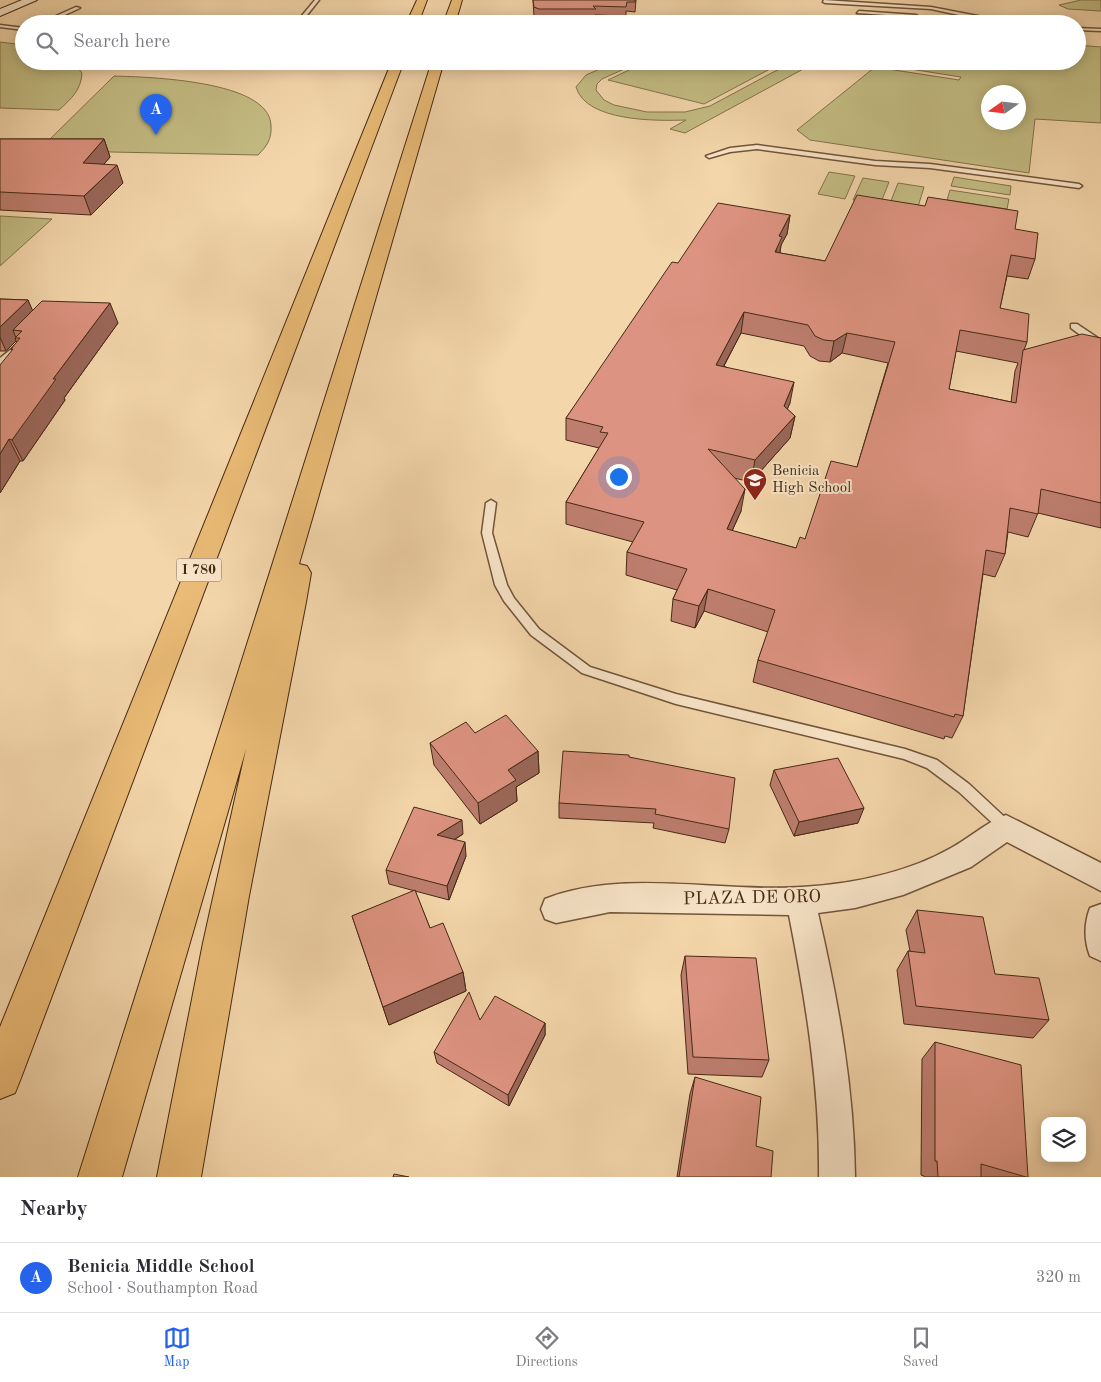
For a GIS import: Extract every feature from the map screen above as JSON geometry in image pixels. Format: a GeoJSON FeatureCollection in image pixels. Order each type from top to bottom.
{"type":"FeatureCollection","features":[{"type":"Feature","properties":{"kind":"highway"},"geometry":{"type":"LineString","coordinates":[[416,15],[422,0]]}},
{"type":"Feature","properties":{"kind":"highway"},"geometry":{"type":"LineString","coordinates":[[452,15],[456,0]]}},
{"type":"Feature","properties":{"kind":"highway","name":"I 780"},"geometry":{"type":"LineString","coordinates":[[0,1078],[394,70]]}},
{"type":"Feature","properties":{"kind":"highway"},"geometry":{"type":"LineString","coordinates":[[100,1177],[435,70]]}},
{"type":"Feature","properties":{"kind":"highway"},"geometry":{"type":"LineString","coordinates":[[178,1177],[211,991],[261,749],[289,628],[308,488]]}},
{"type":"Feature","properties":{"kind":"street"},"geometry":{"type":"LineString","coordinates":[[0,6],[17,0]]}},
{"type":"Feature","properties":{"kind":"street"},"geometry":{"type":"LineString","coordinates":[[0,12],[32,0]]}},
{"type":"Feature","properties":{"kind":"street"},"geometry":{"type":"LineString","coordinates":[[1006,827],[1101,878]]}},
{"type":"Feature","properties":{"kind":"street","name":"PLAZA DE ORO"},"geometry":{"type":"LineString","coordinates":[[556,909],[610,898],[801,901],[856,894],[903,882],[961,858],[1006,827]]}},
{"type":"Feature","properties":{"kind":"street"},"geometry":{"type":"LineString","coordinates":[[801,901],[829,1045],[838,1130],[837,1177]]}},
{"type":"Feature","properties":{"kind":"street"},"geometry":{"type":"LineString","coordinates":[[1101,918],[1101,946]]}},
{"type":"Feature","properties":{"kind":"lane"},"geometry":{"type":"LineString","coordinates":[[305,15],[318,0]]}},
{"type":"Feature","properties":{"kind":"lane"},"geometry":{"type":"LineString","coordinates":[[826,0],[825,2],[931,8],[965,15]]}},
{"type":"Feature","properties":{"kind":"lane"},"geometry":{"type":"LineString","coordinates":[[917,0],[924,2],[931,8]]}},
{"type":"Feature","properties":{"kind":"lane"},"geometry":{"type":"LineString","coordinates":[[61,15],[78,8]]}},
{"type":"Feature","properties":{"kind":"lane"},"geometry":{"type":"LineString","coordinates":[[859,12],[906,15]]}},
{"type":"Feature","properties":{"kind":"lane"},"geometry":{"type":"LineString","coordinates":[[932,14],[948,12]]}},
{"type":"Feature","properties":{"kind":"lane"},"geometry":{"type":"LineString","coordinates":[[0,26],[15,28]]}},
{"type":"Feature","properties":{"kind":"lane"},"geometry":{"type":"LineString","coordinates":[[1086,29],[1101,30]]}},
{"type":"Feature","properties":{"kind":"lane"},"geometry":{"type":"LineString","coordinates":[[709,156],[730,150],[756,148],[875,163],[930,166],[1079,186]]}},
{"type":"Feature","properties":{"kind":"lane"},"geometry":{"type":"LineString","coordinates":[[1074,326],[1090,338],[1101,343]]}},
{"type":"Feature","properties":{"kind":"lane"},"geometry":{"type":"LineString","coordinates":[[0,362],[28,338]]}},
{"type":"Feature","properties":{"kind":"lane"},"geometry":{"type":"LineString","coordinates":[[490,503],[487,533],[501,585],[505,593],[535,632],[586,670],[676,699],[905,754],[932,764],[964,788],[1006,827]]}},
{"type":"Feature","properties":{"kind":"shaded area"},"geometry":{"type":"Polygon","coordinates":[[[1081,0],[1101,0],[1101,11],[1068,9],[1059,5],[1081,0]]]}},
{"type":"Feature","properties":{"kind":"shaded area"},"geometry":{"type":"Polygon","coordinates":[[[0,42],[15,44],[15,70],[80,70],[82,73],[80,84],[75,93],[59,110],[0,108],[0,42]]]}},
{"type":"Feature","properties":{"kind":"shaded area"},"geometry":{"type":"Polygon","coordinates":[[[1086,46],[1101,47],[1101,123],[1035,119],[1029,173],[810,140],[797,130],[871,70],[894,70],[959,80],[961,77],[917,70],[1086,70],[1086,46]]]}},
{"type":"Feature","properties":{"kind":"shaded area"},"geometry":{"type":"Polygon","coordinates":[[[597,70],[622,70],[602,79],[597,84],[596,90],[604,100],[614,105],[647,112],[685,112],[710,106],[777,70],[801,70],[685,133],[670,129],[686,120],[624,117],[593,107],[582,99],[576,87],[586,75],[597,70]]]}},
{"type":"Feature","properties":{"kind":"shaded area"},"geometry":{"type":"Polygon","coordinates":[[[629,70],[768,70],[704,104],[608,80],[629,70]]]}},
{"type":"Feature","properties":{"kind":"shaded area"},"geometry":{"type":"Polygon","coordinates":[[[114,76],[178,80],[204,84],[229,90],[250,98],[265,110],[271,125],[271,134],[268,142],[258,155],[62,151],[47,142],[114,76]]]}},
{"type":"Feature","properties":{"kind":"shaded area"},"geometry":{"type":"Polygon","coordinates":[[[829,172],[855,176],[845,199],[818,194],[829,172]]]}},
{"type":"Feature","properties":{"kind":"shaded area"},"geometry":{"type":"Polygon","coordinates":[[[954,177],[1011,186],[1010,195],[951,186],[954,177]]]}},
{"type":"Feature","properties":{"kind":"shaded area"},"geometry":{"type":"Polygon","coordinates":[[[863,178],[889,182],[880,205],[853,200],[863,178]]]}},
{"type":"Feature","properties":{"kind":"shaded area"},"geometry":{"type":"Polygon","coordinates":[[[898,183],[924,187],[917,210],[889,206],[898,183]]]}},
{"type":"Feature","properties":{"kind":"shaded area"},"geometry":{"type":"Polygon","coordinates":[[[950,190],[1009,199],[1007,209],[947,200],[950,190]]]}},
{"type":"Feature","properties":{"kind":"shaded area"},"geometry":{"type":"Polygon","coordinates":[[[0,216],[52,219],[0,266],[0,216]]]}},
{"type":"Feature","properties":{"kind":"building"},"geometry":{"type":"Polygon","coordinates":[[[533,0],[635,0],[635,2],[627,2],[626,7],[593,6],[596,9],[539,9],[534,7],[533,0]]]}},
{"type":"Feature","properties":{"kind":"building"},"geometry":{"type":"Polygon","coordinates":[[[0,139],[104,139],[83,163],[117,165],[84,196],[0,192],[0,139]]]}},
{"type":"Feature","properties":{"kind":"building"},"geometry":{"type":"Polygon","coordinates":[[[857,195],[925,206],[928,197],[1018,211],[1015,229],[1038,233],[1035,259],[1011,255],[1000,308],[1029,314],[1027,342],[960,330],[949,389],[1016,403],[1023,350],[1082,334],[1101,338],[1101,503],[1041,489],[1038,514],[1010,508],[1005,554],[986,550],[963,716],[955,714],[954,717],[758,660],[775,610],[708,589],[699,606],[673,599],[687,569],[627,552],[644,522],[566,502],[608,433],[600,432],[603,427],[566,418],[672,262],[678,263],[718,203],[790,215],[779,236],[782,237],[775,252],[825,261],[857,195]],[[744,312],[716,365],[794,382],[784,406],[795,416],[755,460],[708,449],[745,489],[727,529],[796,548],[800,537],[805,539],[831,461],[857,467],[895,342],[847,333],[834,341],[824,340],[815,336],[808,325],[744,312]]]}},
{"type":"Feature","properties":{"kind":"building"},"geometry":{"type":"Polygon","coordinates":[[[0,299],[28,300],[0,327],[0,299]]]}},
{"type":"Feature","properties":{"kind":"building"},"geometry":{"type":"Polygon","coordinates":[[[42,301],[110,303],[53,379],[56,379],[12,440],[9,439],[0,454],[0,365],[20,338],[15,338],[22,331],[13,330],[42,301]]]}},
{"type":"Feature","properties":{"kind":"building"},"geometry":{"type":"Polygon","coordinates":[[[506,715],[538,751],[508,770],[516,780],[478,803],[430,743],[466,722],[475,733],[506,715]]]}},
{"type":"Feature","properties":{"kind":"building"},"geometry":{"type":"Polygon","coordinates":[[[563,751],[629,755],[629,757],[735,778],[729,829],[655,814],[656,809],[559,803],[563,751]]]}},
{"type":"Feature","properties":{"kind":"building"},"geometry":{"type":"Polygon","coordinates":[[[838,758],[864,808],[799,822],[774,770],[838,758]]]}},
{"type":"Feature","properties":{"kind":"building"},"geometry":{"type":"Polygon","coordinates":[[[414,807],[462,820],[437,835],[465,842],[447,886],[386,870],[414,807]]]}},
{"type":"Feature","properties":{"kind":"building"},"geometry":{"type":"Polygon","coordinates":[[[415,890],[430,928],[443,923],[463,972],[383,1007],[352,916],[415,890]]]}},
{"type":"Feature","properties":{"kind":"building"},"geometry":{"type":"Polygon","coordinates":[[[917,910],[983,917],[995,974],[1039,978],[1049,1020],[916,1006],[908,951],[925,953],[917,910]]]}},
{"type":"Feature","properties":{"kind":"building"},"geometry":{"type":"Polygon","coordinates":[[[685,956],[756,958],[769,1060],[693,1057],[685,956]]]}},
{"type":"Feature","properties":{"kind":"building"},"geometry":{"type":"Polygon","coordinates":[[[469,992],[480,1020],[495,996],[545,1023],[508,1095],[434,1052],[469,992]]]}},
{"type":"Feature","properties":{"kind":"building"},"geometry":{"type":"Polygon","coordinates":[[[935,1042],[1021,1065],[1028,1177],[981,1164],[981,1177],[938,1177],[937,1161],[935,1161],[935,1042]]]}},
{"type":"Feature","properties":{"kind":"building"},"geometry":{"type":"Polygon","coordinates":[[[695,1077],[761,1097],[756,1146],[773,1151],[771,1177],[679,1177],[695,1077]]]}},
{"type":"Feature","properties":{"kind":"building"},"geometry":{"type":"Polygon","coordinates":[[[394,1174],[409,1177],[393,1177],[394,1174]]]}},
{"type":"Feature","properties":{"kind":"place","name":"Benicia Middle School"},"geometry":{"type":"Point","coordinates":[156,135]}},
{"type":"Feature","properties":{"kind":"place","name":"Benicia High School"},"geometry":{"type":"Point","coordinates":[755,501]}}]}
